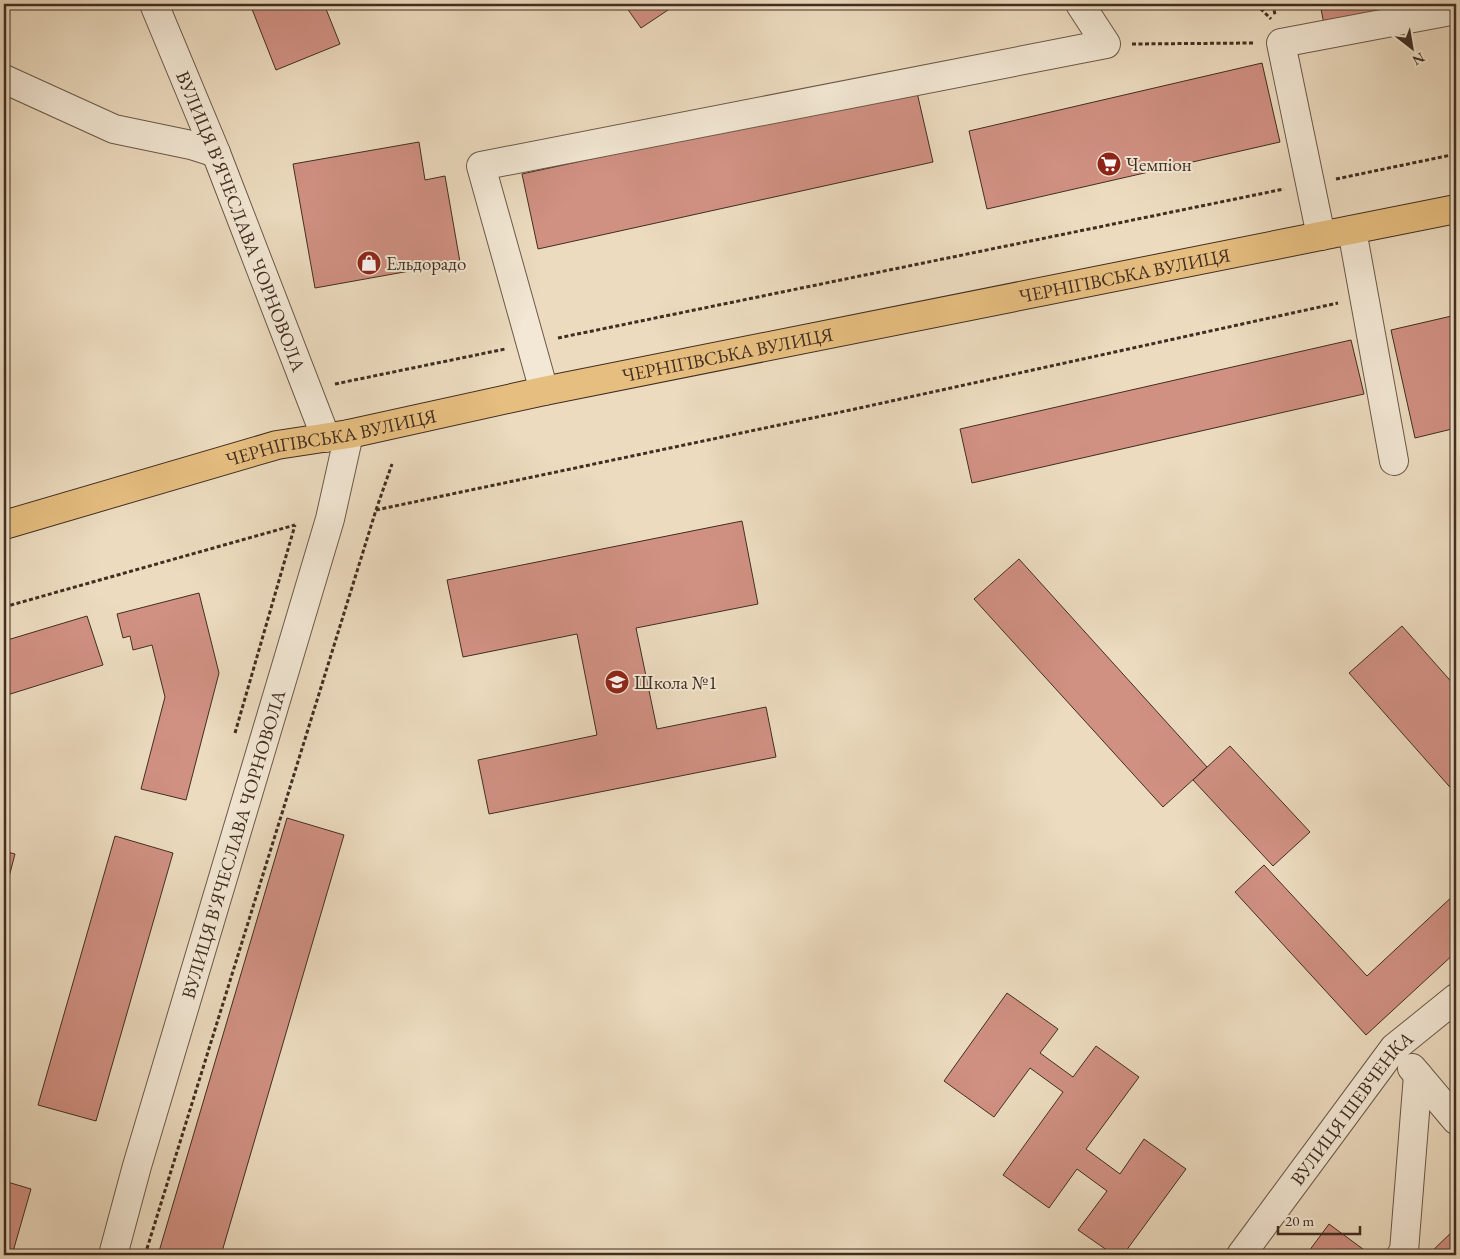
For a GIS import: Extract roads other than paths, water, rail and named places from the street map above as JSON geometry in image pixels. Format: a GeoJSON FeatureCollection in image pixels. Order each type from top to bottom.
{"type":"FeatureCollection","features":[{"type":"Feature","properties":{"kind":"main road","name":"ЧЕРНІГІВСЬКА ВУЛИЦЯ"},"geometry":{"type":"LineString","coordinates":[[4,525],[277,445],[337,436],[544,391],[1456,209]]}},
{"type":"Feature","properties":{"kind":"street","name":"ВУЛИЦЯ В'ЯЧЕСЛАВА ЧОРНОВОЛА"},"geometry":{"type":"LineString","coordinates":[[113,1255],[137,1166],[330,519],[337,436],[307,389],[216,153],[154,4]]}},
{"type":"Feature","properties":{"kind":"street"},"geometry":{"type":"LineString","coordinates":[[544,391],[481,166],[1106,44],[1080,4]]}},
{"type":"Feature","properties":{"kind":"street"},"geometry":{"type":"LineString","coordinates":[[1321,236],[1279,34],[1456,10]]}},
{"type":"Feature","properties":{"kind":"street"},"geometry":{"type":"LineString","coordinates":[[4,79],[114,129],[191,145],[216,153]]}},
{"type":"Feature","properties":{"kind":"street"},"geometry":{"type":"LineString","coordinates":[[1352,230],[1394,461]]}},
{"type":"Feature","properties":{"kind":"street","name":"ВУЛИЦЯ ШЕВЧЕНКА"},"geometry":{"type":"LineString","coordinates":[[1241,1255],[1394,1048],[1456,998]]}},
{"type":"Feature","properties":{"kind":"street"},"geometry":{"type":"LineString","coordinates":[[1394,1048],[1456,1120]]}},
{"type":"Feature","properties":{"kind":"street"},"geometry":{"type":"LineString","coordinates":[[1401,1255],[1404,1250],[1418,1076]]}},
{"type":"Feature","properties":{"kind":"place","name":"Чемпіон"},"geometry":{"type":"Point","coordinates":[1109,164]}},
{"type":"Feature","properties":{"kind":"place","name":"Ельдорадо"},"geometry":{"type":"Point","coordinates":[369,263]}},
{"type":"Feature","properties":{"kind":"place","name":"Школа №1"},"geometry":{"type":"Point","coordinates":[617,682]}}]}
